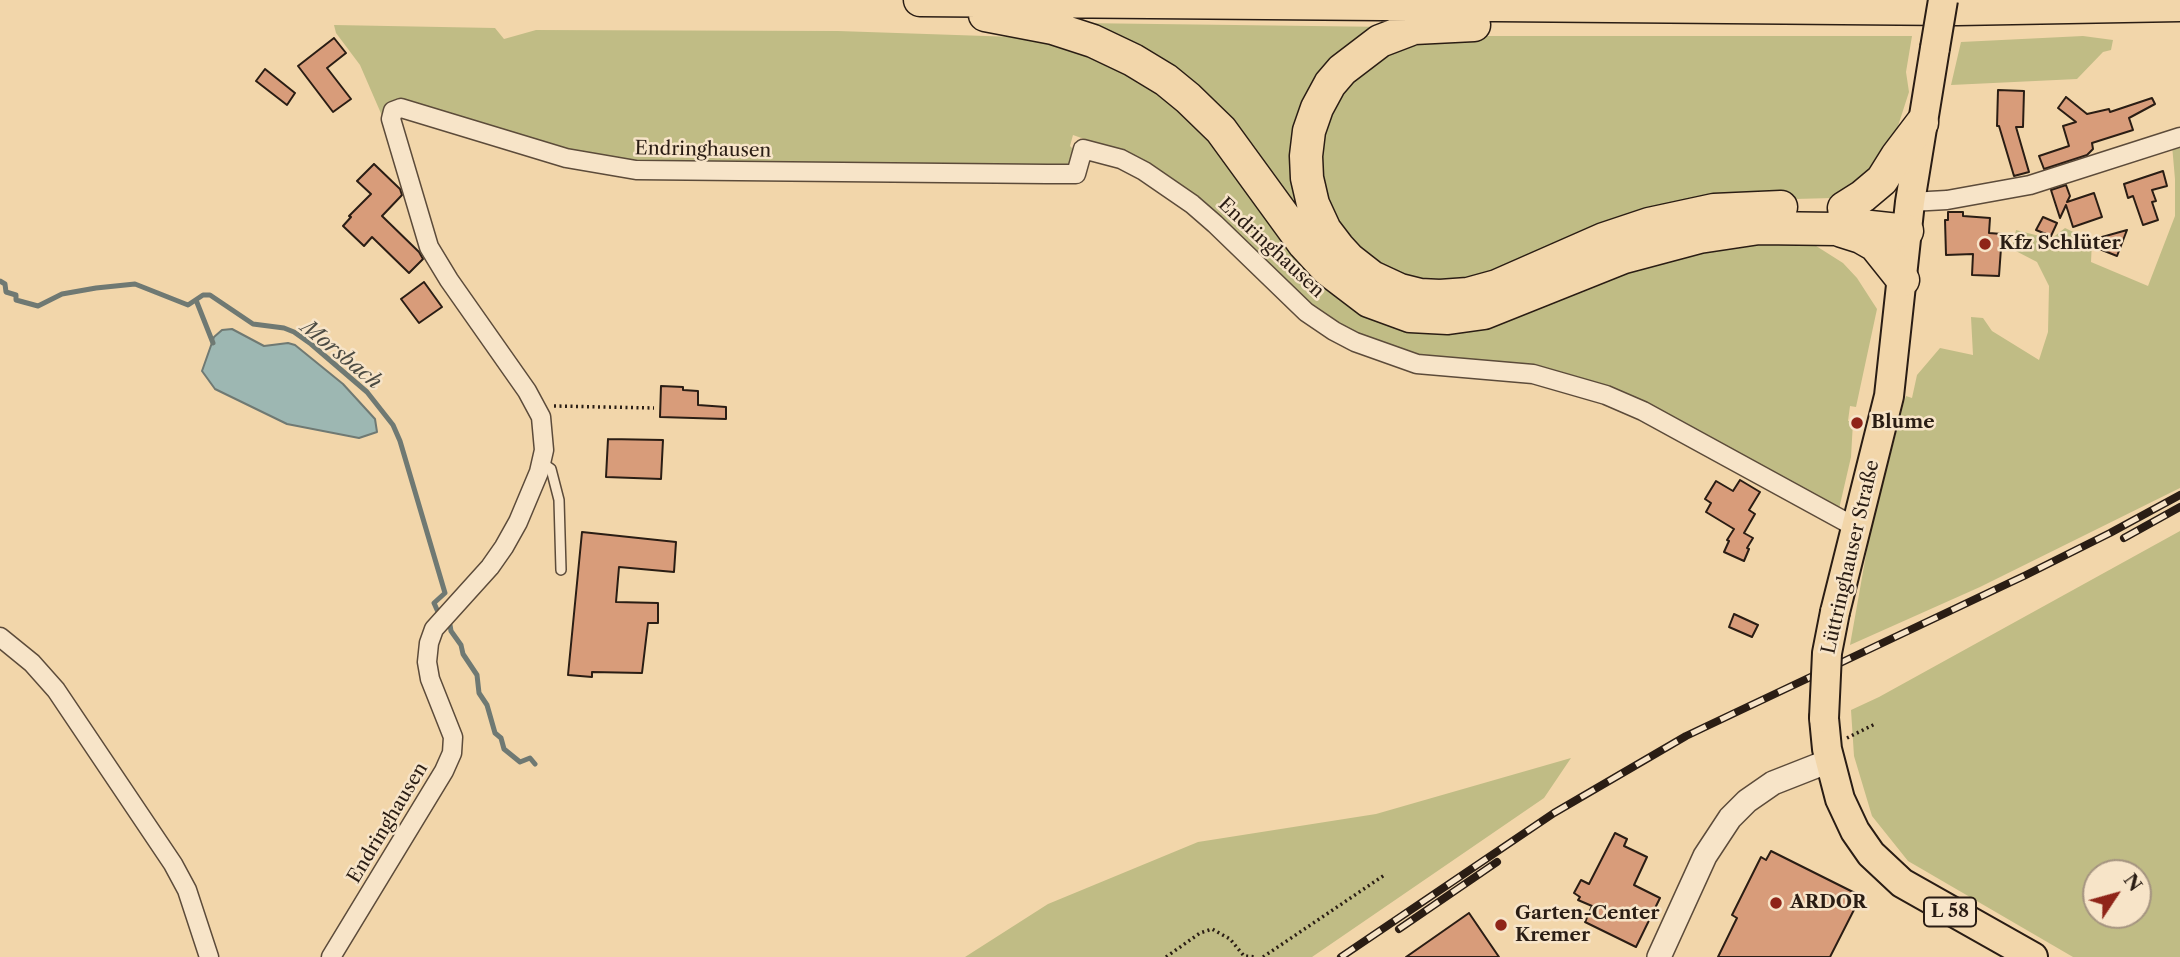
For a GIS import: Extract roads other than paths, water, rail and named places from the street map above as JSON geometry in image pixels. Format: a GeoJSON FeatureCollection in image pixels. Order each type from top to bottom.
{"type":"FeatureCollection","features":[{"type":"Feature","properties":{"kind":"highway"},"geometry":{"type":"LineString","coordinates":[[904,0],[1052,28],[1104,45],[1145,67],[1188,98],[1221,130],[1296,234],[1326,269],[1369,301],[1410,316],[1448,318],[1484,313],[1624,257],[1690,239],[1840,218],[1909,215]]}},
{"type":"Feature","properties":{"kind":"highway"},"geometry":{"type":"LineString","coordinates":[[920,0],[1970,9],[2180,5]]}},
{"type":"Feature","properties":{"kind":"highway"},"geometry":{"type":"LineString","coordinates":[[1563,5],[1511,24],[1423,27],[1395,33],[1357,56],[1330,84],[1309,131],[1307,178],[1313,204],[1325,230],[1363,271],[1400,290],[1430,296],[1460,296],[1497,286],[1604,239],[1649,224],[1714,210],[1760,207],[1840,218],[1861,237],[1875,245],[1903,280]]}},
{"type":"Feature","properties":{"kind":"highway"},"geometry":{"type":"LineString","coordinates":[[1840,218],[1882,180],[1922,123]]}},
{"type":"Feature","properties":{"kind":"main road","name":"Lüttringhauser Straße"},"geometry":{"type":"LineString","coordinates":[[1829,761],[1824,718],[1827,653],[1889,396],[1909,215],[1943,0]]}},
{"type":"Feature","properties":{"kind":"main road","name":"L 58"},"geometry":{"type":"LineString","coordinates":[[1829,761],[1840,799],[1855,831],[1889,873],[1939,906],[2033,957]]}},
{"type":"Feature","properties":{"kind":"street","name":"Endringhausen"},"geometry":{"type":"LineString","coordinates":[[331,957],[435,787],[452,753],[453,737],[426,662],[429,643],[434,629],[489,567],[512,533],[544,450],[541,417],[527,391],[429,247],[406,165],[394,136],[391,118],[393,111],[401,108],[566,158],[611,167],[652,171],[1066,174],[1076,173],[1083,149],[1121,159],[1144,171],[1192,204],[1306,312],[1355,342],[1417,364],[1533,374],[1606,395],[1643,411],[1857,528]]}},
{"type":"Feature","properties":{"kind":"street"},"geometry":{"type":"LineString","coordinates":[[1909,215],[1947,200],[2029,185],[2180,137]]}},
{"type":"Feature","properties":{"kind":"street"},"geometry":{"type":"LineString","coordinates":[[0,637],[32,663],[56,691],[173,864],[187,890],[209,957]]}},
{"type":"Feature","properties":{"kind":"street"},"geometry":{"type":"LineString","coordinates":[[1659,957],[1705,856],[1730,818],[1773,783],[1829,761]]}},
{"type":"Feature","properties":{"kind":"lane"},"geometry":{"type":"LineString","coordinates":[[541,462],[551,469],[559,500],[561,570]]}},
{"type":"Feature","properties":{"kind":"water"},"geometry":{"type":"Polygon","coordinates":[[[232,329],[264,346],[288,343],[295,345],[343,384],[375,419],[377,432],[359,438],[287,424],[215,389],[202,371],[214,337],[222,330],[232,329]]]}},
{"type":"Feature","properties":{"kind":"waterway","name":"Morsbach"},"geometry":{"type":"LineString","coordinates":[[0,281],[5,284],[6,292],[16,295],[16,300],[38,306],[62,294],[135,284],[188,305],[203,295],[210,295],[253,324],[284,328],[311,344],[367,392],[393,425],[445,593],[434,603],[438,612]]}},
{"type":"Feature","properties":{"kind":"waterway","name":"Morsbach"},"geometry":{"type":"LineString","coordinates":[[196,300],[213,343]]}},
{"type":"Feature","properties":{"kind":"waterway","name":"Morsbach"},"geometry":{"type":"LineString","coordinates":[[450,625],[463,654],[477,675],[479,693],[487,705],[495,733],[501,738],[504,749],[520,762],[530,758],[535,764]]}},
{"type":"Feature","properties":{"kind":"railway"},"geometry":{"type":"LineString","coordinates":[[1341,957],[1554,813],[1686,736],[2026,575],[2180,495]]}},
{"type":"Feature","properties":{"kind":"railway"},"geometry":{"type":"LineString","coordinates":[[2124,538],[2180,507]]}},
{"type":"Feature","properties":{"kind":"railway"},"geometry":{"type":"LineString","coordinates":[[1399,929],[1497,862]]}},
{"type":"Feature","properties":{"kind":"place","name":"Kfz Schlüter"},"geometry":{"type":"Point","coordinates":[1985,244]}},
{"type":"Feature","properties":{"kind":"place","name":"Blume"},"geometry":{"type":"Point","coordinates":[1857,423]}},
{"type":"Feature","properties":{"kind":"place","name":"ARDOR"},"geometry":{"type":"Point","coordinates":[1776,903]}},
{"type":"Feature","properties":{"kind":"place","name":"Garten-Center Kremer"},"geometry":{"type":"Point","coordinates":[1501,925]}}]}
